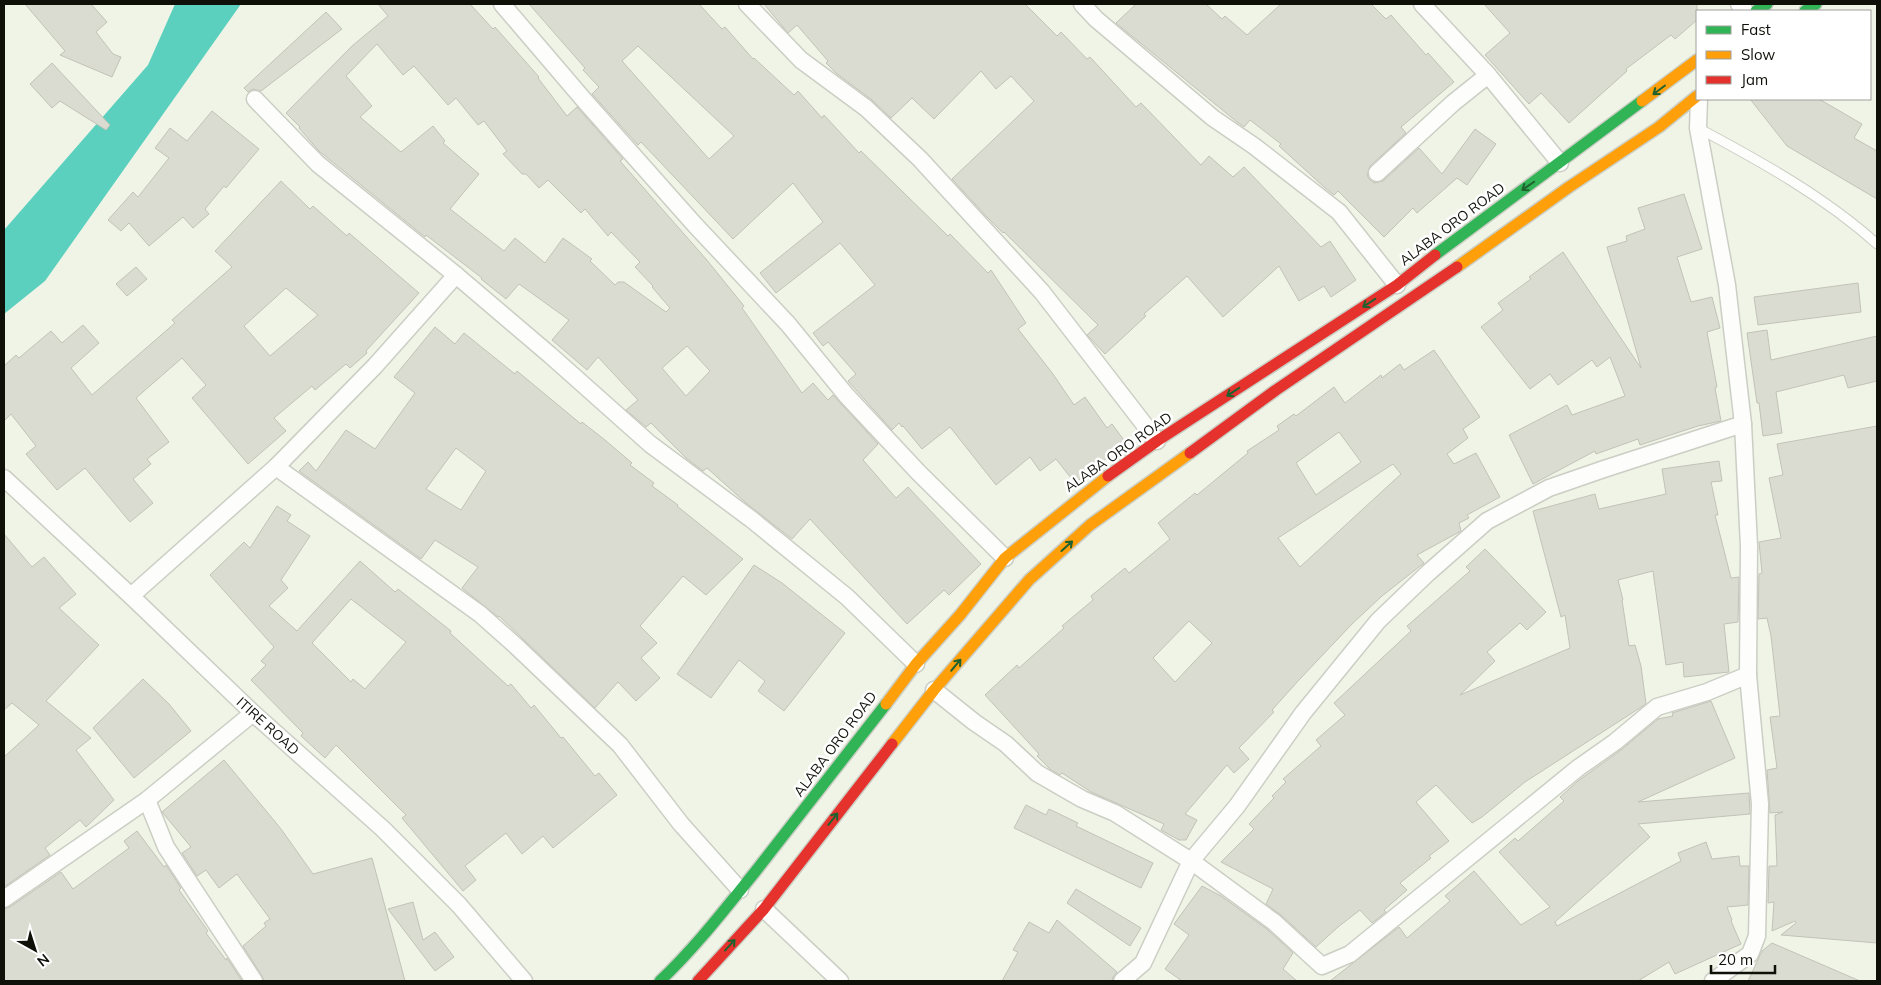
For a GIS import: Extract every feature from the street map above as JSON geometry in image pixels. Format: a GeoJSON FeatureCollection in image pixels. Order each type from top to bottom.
{"type":"FeatureCollection","features":[{"type":"Feature","properties":{"kind":"main road","name":"ALABA ORO ROAD"},"geometry":{"type":"LineString","coordinates":[[660,981],[680,962],[740,890],[822,788],[916,664],[960,615],[1005,558],[1086,492],[1158,441],[1397,285],[1465,231],[1560,163],[1696,61]]}},
{"type":"Feature","properties":{"kind":"main road"},"geometry":{"type":"LineString","coordinates":[[698,981],[764,908],[934,690],[1029,580],[1090,526],[1276,390],[1487,247],[1569,187],[1659,127],[1696,99]]}},
{"type":"Feature","properties":{"kind":"street"},"geometry":{"type":"LineString","coordinates":[[502,4],[657,182],[788,324],[872,423],[918,472],[1005,558]]}},
{"type":"Feature","properties":{"kind":"street"},"geometry":{"type":"LineString","coordinates":[[1082,4],[1096,19],[1213,118],[1254,146],[1339,212],[1397,285]]}},
{"type":"Feature","properties":{"kind":"street"},"geometry":{"type":"LineString","coordinates":[[1422,4],[1488,74],[1560,163]]}},
{"type":"Feature","properties":{"kind":"street"},"geometry":{"type":"LineString","coordinates":[[751,7],[801,60],[866,108],[927,166],[1042,292],[1158,441]]}},
{"type":"Feature","properties":{"kind":"street"},"geometry":{"type":"LineString","coordinates":[[1377,174],[1488,74]]}},
{"type":"Feature","properties":{"kind":"street"},"geometry":{"type":"LineString","coordinates":[[255,99],[318,164],[456,275],[650,444],[751,518],[847,597],[916,664]]}},
{"type":"Feature","properties":{"kind":"street"},"geometry":{"type":"LineString","coordinates":[[1698,100],[1698,128],[1727,285],[1743,424],[1749,546],[1748,675],[1760,804],[1757,936],[1750,954],[1713,981]]}},
{"type":"Feature","properties":{"kind":"street"},"geometry":{"type":"LineString","coordinates":[[131,596],[276,467],[375,366],[456,275]]}},
{"type":"Feature","properties":{"kind":"street"},"geometry":{"type":"LineString","coordinates":[[1122,981],[1143,963],[1191,861],[1237,806],[1303,714],[1378,621],[1487,521],[1549,488],[1604,468],[1743,424]]}},
{"type":"Feature","properties":{"kind":"street"},"geometry":{"type":"LineString","coordinates":[[276,467],[480,614],[516,646],[620,745],[681,824],[740,890]]}},
{"type":"Feature","properties":{"kind":"street","name":"ITIRE ROAD"},"geometry":{"type":"LineString","coordinates":[[4,478],[253,713],[383,829],[459,906],[524,981]]}},
{"type":"Feature","properties":{"kind":"street"},"geometry":{"type":"LineString","coordinates":[[934,690],[974,722],[1006,744],[1037,773],[1082,799],[1115,813],[1191,861],[1274,922],[1322,966],[1350,954],[1578,768],[1615,742],[1657,707],[1706,692],[1748,675]]}},
{"type":"Feature","properties":{"kind":"street"},"geometry":{"type":"LineString","coordinates":[[4,899],[147,800],[253,713]]}},
{"type":"Feature","properties":{"kind":"street"},"geometry":{"type":"LineString","coordinates":[[147,800],[166,847],[254,981]]}},
{"type":"Feature","properties":{"kind":"street"},"geometry":{"type":"LineString","coordinates":[[764,908],[840,981]]}},
{"type":"Feature","properties":{"kind":"lane"},"geometry":{"type":"LineString","coordinates":[[1698,128],[1736,148],[1807,192],[1858,227],[1877,244]]}},
{"type":"Feature","properties":{"kind":"water"},"geometry":{"type":"Polygon","coordinates":[[[175,4],[241,4],[45,281],[4,314],[4,230],[148,65],[175,4]]]}},
{"type":"Feature","properties":{"kind":"building"},"geometry":{"type":"Polygon","coordinates":[[[25,4],[91,4],[107,22],[96,32],[113,54],[121,57],[112,77],[60,55],[65,51],[25,4]]]}},
{"type":"Feature","properties":{"kind":"building"},"geometry":{"type":"Polygon","coordinates":[[[378,4],[470,4],[493,29],[495,27],[539,77],[567,116],[577,107],[623,159],[620,161],[706,259],[744,306],[742,308],[802,393],[813,383],[828,400],[833,395],[878,444],[863,460],[896,498],[908,487],[981,564],[949,595],[944,590],[907,624],[810,519],[792,539],[746,503],[707,468],[703,471],[686,458],[651,423],[646,427],[626,410],[638,400],[598,357],[587,370],[552,340],[569,320],[519,284],[506,299],[426,235],[425,237],[319,151],[286,113],[352,46],[388,16],[378,4]],[[377,44],[346,76],[372,106],[360,117],[401,152],[433,126],[445,141],[443,143],[479,174],[450,209],[504,251],[515,238],[545,263],[563,238],[592,259],[590,261],[615,285],[618,282],[624,282],[666,312],[670,308],[635,267],[640,262],[611,232],[608,236],[585,209],[581,213],[548,180],[539,188],[503,154],[507,151],[484,121],[478,125],[456,98],[448,105],[414,66],[403,75],[377,44]],[[687,346],[662,368],[686,396],[710,371],[687,346]]]}},
{"type":"Feature","properties":{"kind":"building"},"geometry":{"type":"Polygon","coordinates":[[[529,4],[699,4],[722,29],[725,27],[753,59],[794,95],[798,91],[822,118],[824,115],[859,153],[861,151],[948,236],[950,234],[988,273],[991,270],[1026,323],[1018,329],[1074,405],[1085,397],[1107,428],[1112,424],[1126,443],[1075,483],[1056,459],[1040,471],[1030,457],[996,485],[950,427],[922,449],[899,423],[892,430],[848,381],[856,374],[828,342],[823,346],[813,333],[875,285],[840,243],[776,293],[760,273],[823,222],[793,183],[733,239],[641,142],[638,145],[592,94],[599,87],[583,70],[585,68],[529,4]],[[638,46],[622,61],[709,159],[734,136],[638,46]]]}},
{"type":"Feature","properties":{"kind":"building"},"geometry":{"type":"Polygon","coordinates":[[[764,4],[1025,4],[1057,36],[1061,32],[1087,59],[1090,57],[1136,107],[1141,103],[1201,165],[1209,156],[1233,177],[1244,167],[1321,247],[1330,241],[1356,280],[1331,297],[1324,286],[1299,301],[1279,266],[1223,317],[1187,276],[1144,314],[1146,316],[1105,354],[1087,335],[1098,325],[987,217],[952,179],[1034,101],[1011,76],[996,89],[981,71],[934,119],[912,98],[891,118],[872,100],[836,73],[797,25],[788,33],[764,4]]]}},
{"type":"Feature","properties":{"kind":"building"},"geometry":{"type":"Polygon","coordinates":[[[1136,4],[1206,4],[1222,19],[1225,16],[1247,35],[1281,4],[1371,4],[1386,19],[1391,15],[1426,55],[1428,53],[1454,82],[1401,127],[1406,133],[1370,166],[1367,175],[1369,179],[1374,183],[1383,181],[1419,148],[1442,174],[1475,129],[1496,144],[1467,185],[1457,178],[1417,213],[1413,208],[1384,237],[1338,191],[1334,195],[1324,187],[1279,146],[1281,144],[1250,120],[1244,127],[1237,122],[1116,23],[1136,4]]]}},
{"type":"Feature","properties":{"kind":"building"},"geometry":{"type":"Polygon","coordinates":[[[1484,4],[1697,4],[1696,21],[1675,39],[1671,35],[1626,69],[1627,71],[1569,123],[1541,93],[1529,104],[1485,55],[1510,33],[1484,4]]]}},
{"type":"Feature","properties":{"kind":"building"},"geometry":{"type":"Polygon","coordinates":[[[326,12],[342,29],[261,91],[253,89],[248,92],[244,88],[326,12]]]}},
{"type":"Feature","properties":{"kind":"building"},"geometry":{"type":"Polygon","coordinates":[[[52,63],[110,125],[106,130],[60,101],[52,108],[30,84],[52,63]]]}},
{"type":"Feature","properties":{"kind":"building"},"geometry":{"type":"Polygon","coordinates":[[[1751,100],[1821,100],[1862,124],[1854,138],[1877,151],[1877,199],[1787,146],[1751,100]]]}},
{"type":"Feature","properties":{"kind":"building"},"geometry":{"type":"Polygon","coordinates":[[[212,111],[259,149],[226,188],[224,186],[205,209],[209,214],[193,228],[183,217],[149,246],[129,223],[121,231],[108,220],[133,192],[138,197],[169,158],[155,148],[170,128],[187,141],[212,111]]]}},
{"type":"Feature","properties":{"kind":"building"},"geometry":{"type":"Polygon","coordinates":[[[281,181],[310,209],[313,206],[347,236],[349,233],[419,293],[366,351],[367,353],[350,368],[346,364],[315,390],[312,386],[274,418],[286,431],[248,464],[192,398],[206,385],[182,358],[136,398],[169,442],[147,459],[151,464],[133,479],[153,503],[130,522],[85,468],[57,490],[26,454],[36,446],[11,414],[4,421],[4,366],[16,355],[19,358],[51,331],[62,343],[83,325],[99,343],[71,368],[92,395],[175,323],[172,320],[232,267],[215,251],[281,181]],[[286,288],[244,326],[270,356],[318,315],[286,288]]]}},
{"type":"Feature","properties":{"kind":"building"},"geometry":{"type":"Polygon","coordinates":[[[1684,194],[1702,249],[1677,257],[1691,302],[1712,297],[1720,328],[1707,332],[1721,421],[1698,426],[1640,445],[1638,439],[1596,454],[1595,451],[1533,484],[1509,435],[1567,405],[1572,415],[1625,396],[1610,357],[1597,367],[1592,360],[1558,385],[1550,374],[1530,389],[1481,327],[1503,310],[1498,303],[1563,252],[1641,368],[1607,247],[1627,241],[1626,236],[1645,229],[1638,208],[1684,194]]]}},
{"type":"Feature","properties":{"kind":"building"},"geometry":{"type":"Polygon","coordinates":[[[136,267],[147,279],[127,296],[116,284],[136,267]]]}},
{"type":"Feature","properties":{"kind":"building"},"geometry":{"type":"Polygon","coordinates":[[[1858,283],[1861,312],[1758,325],[1754,297],[1858,283]]]}},
{"type":"Feature","properties":{"kind":"building"},"geometry":{"type":"Polygon","coordinates":[[[435,327],[455,344],[464,333],[515,374],[517,371],[581,424],[582,422],[605,440],[632,463],[630,465],[654,483],[652,486],[743,559],[706,595],[683,576],[640,626],[657,643],[641,658],[660,678],[636,701],[618,682],[595,708],[499,616],[462,588],[478,567],[435,540],[421,559],[299,471],[308,462],[316,471],[346,430],[375,449],[415,393],[394,377],[435,327]],[[456,448],[426,489],[461,510],[486,471],[456,448]]]}},
{"type":"Feature","properties":{"kind":"building"},"geometry":{"type":"Polygon","coordinates":[[[1767,330],[1771,360],[1877,336],[1877,381],[1848,388],[1844,375],[1776,392],[1782,433],[1763,436],[1747,333],[1767,330]]]}},
{"type":"Feature","properties":{"kind":"building"},"geometry":{"type":"Polygon","coordinates":[[[1434,350],[1480,417],[1463,429],[1468,438],[1447,454],[1454,464],[1476,453],[1500,497],[1467,515],[1469,518],[1459,523],[1461,531],[1417,555],[1424,563],[1382,596],[1352,624],[1299,680],[1272,710],[1274,712],[1239,748],[1249,759],[1234,773],[1227,765],[1185,814],[1197,820],[1186,840],[1179,840],[1161,830],[1164,824],[1091,792],[1062,773],[1060,775],[1051,770],[1037,756],[1039,754],[985,695],[1017,665],[1019,668],[1064,628],[1062,626],[1093,600],[1091,596],[1125,568],[1129,573],[1170,539],[1158,523],[1195,493],[1197,495],[1248,453],[1247,451],[1279,430],[1277,426],[1294,414],[1296,416],[1334,387],[1345,403],[1381,375],[1382,378],[1400,364],[1404,370],[1434,350]],[[1339,432],[1296,463],[1316,495],[1361,462],[1339,432]],[[1393,464],[1278,538],[1300,567],[1401,474],[1393,464]],[[1189,621],[1153,658],[1175,682],[1212,643],[1189,621]]]}},
{"type":"Feature","properties":{"kind":"building"},"geometry":{"type":"Polygon","coordinates":[[[1877,426],[1877,943],[1781,935],[1796,923],[1795,921],[1772,931],[1774,902],[1768,903],[1769,866],[1777,866],[1775,815],[1783,812],[1770,813],[1767,770],[1777,768],[1770,717],[1780,716],[1771,636],[1767,618],[1758,619],[1759,574],[1762,573],[1759,542],[1781,538],[1769,478],[1783,475],[1777,444],[1877,426]]]}},
{"type":"Feature","properties":{"kind":"building"},"geometry":{"type":"Polygon","coordinates":[[[1719,461],[1722,481],[1711,482],[1718,515],[1715,515],[1731,578],[1739,577],[1738,622],[1724,624],[1729,672],[1684,677],[1683,662],[1666,665],[1653,571],[1618,580],[1623,600],[1629,646],[1635,645],[1641,666],[1646,704],[1525,782],[1472,823],[1436,785],[1416,802],[1449,841],[1429,856],[1431,858],[1400,883],[1407,890],[1384,910],[1386,912],[1372,923],[1360,910],[1316,947],[1266,904],[1273,889],[1221,862],[1254,829],[1249,824],[1274,798],[1272,796],[1286,782],[1283,779],[1321,746],[1316,740],[1345,715],[1334,703],[1411,631],[1407,626],[1470,571],[1466,567],[1485,549],[1546,612],[1527,630],[1520,623],[1487,652],[1495,661],[1460,695],[1570,648],[1565,615],[1561,617],[1533,511],[1595,494],[1599,509],[1666,494],[1662,469],[1719,461]]]}},
{"type":"Feature","properties":{"kind":"building"},"geometry":{"type":"Polygon","coordinates":[[[277,506],[291,515],[287,521],[310,536],[281,580],[288,588],[269,606],[297,631],[360,561],[395,592],[398,589],[451,631],[450,633],[508,686],[511,684],[531,708],[534,705],[595,776],[599,773],[617,795],[553,848],[543,836],[522,854],[506,833],[465,866],[476,880],[463,891],[402,818],[406,815],[336,745],[325,758],[301,736],[303,733],[251,680],[266,665],[261,661],[274,647],[210,575],[244,542],[250,548],[277,506]],[[351,599],[312,643],[351,682],[353,679],[365,689],[406,642],[351,599]]]}},
{"type":"Feature","properties":{"kind":"building"},"geometry":{"type":"Polygon","coordinates":[[[4,534],[32,567],[44,557],[76,594],[59,608],[99,645],[46,701],[91,738],[76,750],[114,800],[86,827],[80,820],[45,848],[50,855],[4,887],[4,757],[39,725],[12,703],[4,710],[4,534]]]}},
{"type":"Feature","properties":{"kind":"building"},"geometry":{"type":"Polygon","coordinates":[[[754,565],[782,583],[845,633],[784,711],[758,691],[765,681],[739,660],[711,698],[677,674],[754,565]]]}},
{"type":"Feature","properties":{"kind":"building"},"geometry":{"type":"Polygon","coordinates":[[[143,679],[169,704],[191,731],[134,778],[93,728],[143,679]]]}},
{"type":"Feature","properties":{"kind":"building"},"geometry":{"type":"Polygon","coordinates":[[[1711,701],[1735,758],[1638,802],[1749,793],[1750,814],[1638,824],[1650,837],[1555,922],[1557,926],[1681,861],[1678,853],[1706,842],[1712,859],[1739,856],[1740,866],[1749,866],[1748,905],[1727,907],[1741,944],[1675,974],[1669,962],[1638,981],[1330,981],[1399,927],[1407,938],[1450,901],[1445,896],[1474,871],[1521,925],[1550,907],[1499,852],[1515,838],[1518,841],[1564,801],[1560,797],[1578,781],[1621,750],[1658,719],[1673,716],[1672,713],[1711,701]]]}},
{"type":"Feature","properties":{"kind":"building"},"geometry":{"type":"Polygon","coordinates":[[[224,760],[281,829],[313,874],[372,858],[405,981],[264,981],[243,946],[266,926],[264,923],[270,919],[237,874],[219,888],[206,870],[197,876],[182,853],[191,847],[162,812],[224,760]]]}},
{"type":"Feature","properties":{"kind":"building"},"geometry":{"type":"Polygon","coordinates":[[[1026,805],[1046,815],[1049,809],[1078,823],[1076,826],[1153,863],[1141,888],[1014,828],[1026,805]]]}},
{"type":"Feature","properties":{"kind":"building"},"geometry":{"type":"Polygon","coordinates":[[[137,831],[164,867],[166,865],[181,888],[179,890],[208,931],[206,933],[226,960],[227,958],[242,981],[4,981],[4,909],[10,907],[61,872],[73,889],[129,848],[124,841],[137,831]]]}},
{"type":"Feature","properties":{"kind":"building"},"geometry":{"type":"Polygon","coordinates":[[[1202,886],[1221,896],[1268,930],[1293,953],[1283,969],[1297,981],[1182,981],[1165,969],[1189,935],[1174,924],[1202,886]]]}},
{"type":"Feature","properties":{"kind":"building"},"geometry":{"type":"Polygon","coordinates":[[[1076,889],[1141,928],[1130,946],[1067,903],[1076,889]]]}},
{"type":"Feature","properties":{"kind":"building"},"geometry":{"type":"Polygon","coordinates":[[[413,902],[423,940],[435,932],[454,957],[435,971],[388,909],[413,902]]]}},
{"type":"Feature","properties":{"kind":"building"},"geometry":{"type":"Polygon","coordinates":[[[1057,920],[1117,972],[1112,981],[1002,981],[1018,952],[1013,950],[1029,922],[1049,933],[1057,920]]]}},
{"type":"Feature","properties":{"kind":"building"},"geometry":{"type":"Polygon","coordinates":[[[1772,943],[1860,981],[1748,981],[1762,951],[1772,943]]]}},
{"type":"Feature","properties":{"kind":"traffic: fast"},"geometry":{"type":"LineString","coordinates":[[1758,10],[1767,4]]}},
{"type":"Feature","properties":{"kind":"traffic: fast"},"geometry":{"type":"LineString","coordinates":[[1807,10],[1816,4]]}},
{"type":"Feature","properties":{"kind":"traffic: fast"},"geometry":{"type":"LineString","coordinates":[[1435,255],[1642,101]]}},
{"type":"Feature","properties":{"kind":"traffic: fast"},"geometry":{"type":"LineString","coordinates":[[660,981],[721,914],[886,704]]}},
{"type":"Feature","properties":{"kind":"traffic: slow"},"geometry":{"type":"LineString","coordinates":[[1642,101],[1696,61]]}},
{"type":"Feature","properties":{"kind":"traffic: slow"},"geometry":{"type":"LineString","coordinates":[[1457,267],[1569,187],[1659,127],[1696,97]]}},
{"type":"Feature","properties":{"kind":"traffic: slow"},"geometry":{"type":"LineString","coordinates":[[892,744],[934,690],[1029,580],[1090,525],[1190,453]]}},
{"type":"Feature","properties":{"kind":"traffic: slow"},"geometry":{"type":"LineString","coordinates":[[886,704],[916,664],[960,615],[1005,558],[1108,476]]}},
{"type":"Feature","properties":{"kind":"traffic: jam"},"geometry":{"type":"LineString","coordinates":[[1108,476],[1157,441],[1397,285],[1435,255]]}},
{"type":"Feature","properties":{"kind":"traffic: jam"},"geometry":{"type":"LineString","coordinates":[[1190,453],[1276,390],[1457,267]]}},
{"type":"Feature","properties":{"kind":"traffic: jam"},"geometry":{"type":"LineString","coordinates":[[698,981],[764,909],[892,744]]}}]}
